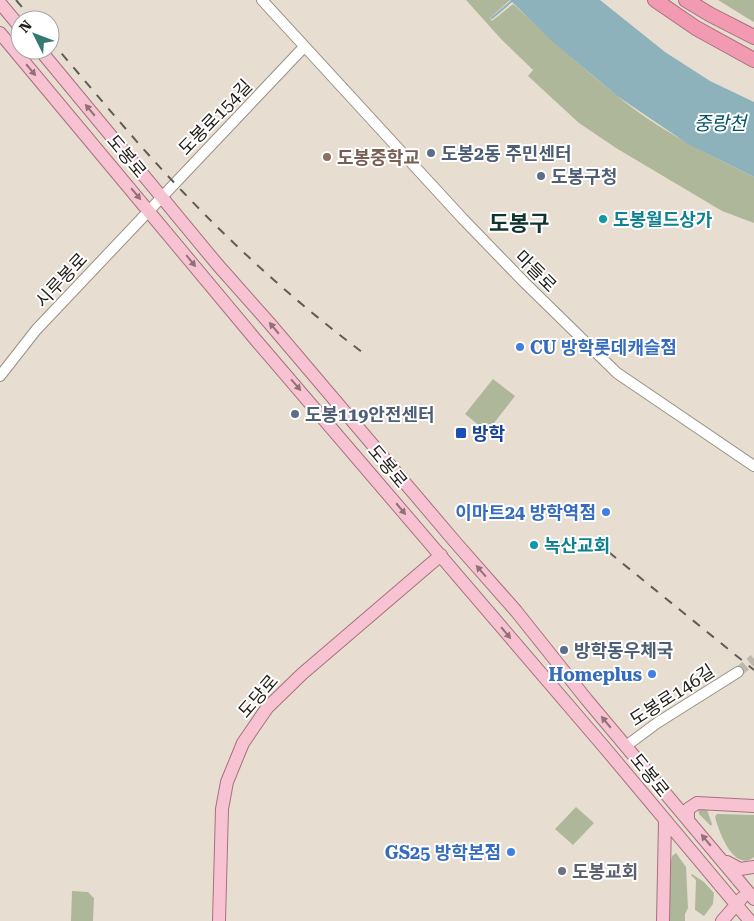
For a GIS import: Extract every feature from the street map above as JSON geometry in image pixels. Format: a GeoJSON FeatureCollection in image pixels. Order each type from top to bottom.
{"type":"FeatureCollection","features":[{"type":"Feature","properties":{"kind":"highway"},"geometry":{"type":"LineString","coordinates":[[655,0],[696,28],[754,60]]}},
{"type":"Feature","properties":{"kind":"highway"},"geometry":{"type":"LineString","coordinates":[[669,0],[732,40],[754,50]]}},
{"type":"Feature","properties":{"kind":"highway"},"geometry":{"type":"LineString","coordinates":[[686,0],[711,16],[754,37]]}},
{"type":"Feature","properties":{"kind":"highway"},"geometry":{"type":"LineString","coordinates":[[702,0],[754,31]]}},
{"type":"Feature","properties":{"kind":"main road"},"geometry":{"type":"LineString","coordinates":[[0,3],[10,14]]}},
{"type":"Feature","properties":{"kind":"main road","name":"도봉로"},"geometry":{"type":"LineString","coordinates":[[0,33],[252,334],[750,921]]}},
{"type":"Feature","properties":{"kind":"main road","name":"도봉로"},"geometry":{"type":"LineString","coordinates":[[48,60],[216,264],[271,325],[516,611],[540,643],[626,746],[752,892]]}},
{"type":"Feature","properties":{"kind":"main road","name":"도당로"},"geometry":{"type":"LineString","coordinates":[[219,921],[222,809],[227,782],[243,743],[258,719],[302,674],[441,555]]}},
{"type":"Feature","properties":{"kind":"main road"},"geometry":{"type":"LineString","coordinates":[[688,819],[688,809],[697,803],[754,806]]}},
{"type":"Feature","properties":{"kind":"main road"},"geometry":{"type":"LineString","coordinates":[[664,921],[665,821]]}},
{"type":"Feature","properties":{"kind":"main road"},"geometry":{"type":"LineString","coordinates":[[664,921],[669,855],[675,848],[686,845]]}},
{"type":"Feature","properties":{"kind":"main road"},"geometry":{"type":"LineString","coordinates":[[720,856],[736,868],[754,867]]}},
{"type":"Feature","properties":{"kind":"main road"},"geometry":{"type":"LineString","coordinates":[[722,921],[737,904],[752,892]]}},
{"type":"Feature","properties":{"kind":"street","name":"마들로"},"geometry":{"type":"LineString","coordinates":[[262,0],[510,268],[617,373],[754,466]]}},
{"type":"Feature","properties":{"kind":"street","name":"도봉로154길"},"geometry":{"type":"LineString","coordinates":[[150,210],[304,47]]}},
{"type":"Feature","properties":{"kind":"street","name":"시루봉로"},"geometry":{"type":"LineString","coordinates":[[0,376],[36,330],[150,210]]}},
{"type":"Feature","properties":{"kind":"street","name":"도봉로146길"},"geometry":{"type":"LineString","coordinates":[[626,746],[657,723],[738,672]]}},
{"type":"Feature","properties":{"kind":"green space"},"geometry":{"type":"Polygon","coordinates":[[[466,0],[510,0],[490,18],[492,21],[513,4],[632,108],[665,130],[754,177],[754,223],[722,211],[616,148],[579,123],[528,76],[533,70],[501,39],[466,0]]]}},
{"type":"Feature","properties":{"kind":"green space"},"geometry":{"type":"Polygon","coordinates":[[[718,0],[754,0],[754,22],[752,21],[718,0]]]}},
{"type":"Feature","properties":{"kind":"green space"},"geometry":{"type":"Polygon","coordinates":[[[493,379],[515,396],[487,432],[465,414],[493,379]]]}},
{"type":"Feature","properties":{"kind":"green space"},"geometry":{"type":"Polygon","coordinates":[[[576,807],[594,823],[573,845],[555,829],[576,807]]]}},
{"type":"Feature","properties":{"kind":"green space"},"geometry":{"type":"Polygon","coordinates":[[[698,807],[706,807],[711,826],[699,814],[698,807]]]}},
{"type":"Feature","properties":{"kind":"green space"},"geometry":{"type":"Polygon","coordinates":[[[717,814],[754,815],[754,857],[740,860],[734,855],[720,832],[715,817],[717,814]]]}},
{"type":"Feature","properties":{"kind":"green space"},"geometry":{"type":"Polygon","coordinates":[[[676,853],[686,867],[688,908],[685,914],[685,921],[669,921],[671,861],[672,856],[676,853]]]}},
{"type":"Feature","properties":{"kind":"green space"},"geometry":{"type":"Polygon","coordinates":[[[692,874],[704,882],[714,893],[713,904],[704,916],[695,910],[696,880],[692,874]]]}},
{"type":"Feature","properties":{"kind":"green space"},"geometry":{"type":"Polygon","coordinates":[[[72,891],[88,892],[94,898],[93,921],[71,921],[72,891]]]}},
{"type":"Feature","properties":{"kind":"water","name":"중랑천"},"geometry":{"type":"Polygon","coordinates":[[[510,0],[600,0],[665,52],[710,81],[754,102],[754,177],[688,144],[617,96],[553,42],[510,0]]]}},
{"type":"Feature","properties":{"kind":"waterway"},"geometry":{"type":"LineString","coordinates":[[492,18],[513,0]]}},
{"type":"Feature","properties":{"kind":"tunnel"},"geometry":{"type":"LineString","coordinates":[[738,672],[754,659]]}},
{"type":"Feature","properties":{"kind":"railway"},"geometry":{"type":"LineString","coordinates":[[16,0],[24,10]]}},
{"type":"Feature","properties":{"kind":"railway"},"geometry":{"type":"LineString","coordinates":[[60,52],[115,117],[204,214],[292,296],[362,352]]}},
{"type":"Feature","properties":{"kind":"railway"},"geometry":{"type":"LineString","coordinates":[[595,541],[754,670]]}},
{"type":"Feature","properties":{"kind":"place","name":"도봉2동 주민센터"},"geometry":{"type":"Point","coordinates":[431,153]}},
{"type":"Feature","properties":{"kind":"place","name":"도봉중학교"},"geometry":{"type":"Point","coordinates":[327,157]}},
{"type":"Feature","properties":{"kind":"place","name":"도봉구청"},"geometry":{"type":"Point","coordinates":[541,176]}},
{"type":"Feature","properties":{"kind":"place","name":"도봉월드상가"},"geometry":{"type":"Point","coordinates":[603,219]}},
{"type":"Feature","properties":{"kind":"place","name":"CU 방학롯데캐슬점"},"geometry":{"type":"Point","coordinates":[520,347]}},
{"type":"Feature","properties":{"kind":"place","name":"도봉119안전센터"},"geometry":{"type":"Point","coordinates":[295,414]}},
{"type":"Feature","properties":{"kind":"place","name":"방학"},"geometry":{"type":"Point","coordinates":[461,433]}},
{"type":"Feature","properties":{"kind":"place","name":"이마트24 방학역점"},"geometry":{"type":"Point","coordinates":[606,512]}},
{"type":"Feature","properties":{"kind":"place","name":"녹산교회"},"geometry":{"type":"Point","coordinates":[534,545]}},
{"type":"Feature","properties":{"kind":"place","name":"방학동우체국"},"geometry":{"type":"Point","coordinates":[564,650]}},
{"type":"Feature","properties":{"kind":"place","name":"Homeplus"},"geometry":{"type":"Point","coordinates":[652,674]}},
{"type":"Feature","properties":{"kind":"place","name":"GS25 방학본점"},"geometry":{"type":"Point","coordinates":[511,852]}},
{"type":"Feature","properties":{"kind":"place","name":"도봉교회"},"geometry":{"type":"Point","coordinates":[562,871]}},
{"type":"Feature","properties":{"kind":"district","name":"도봉구"},"geometry":{"type":"Point","coordinates":[519,223]}}]}
